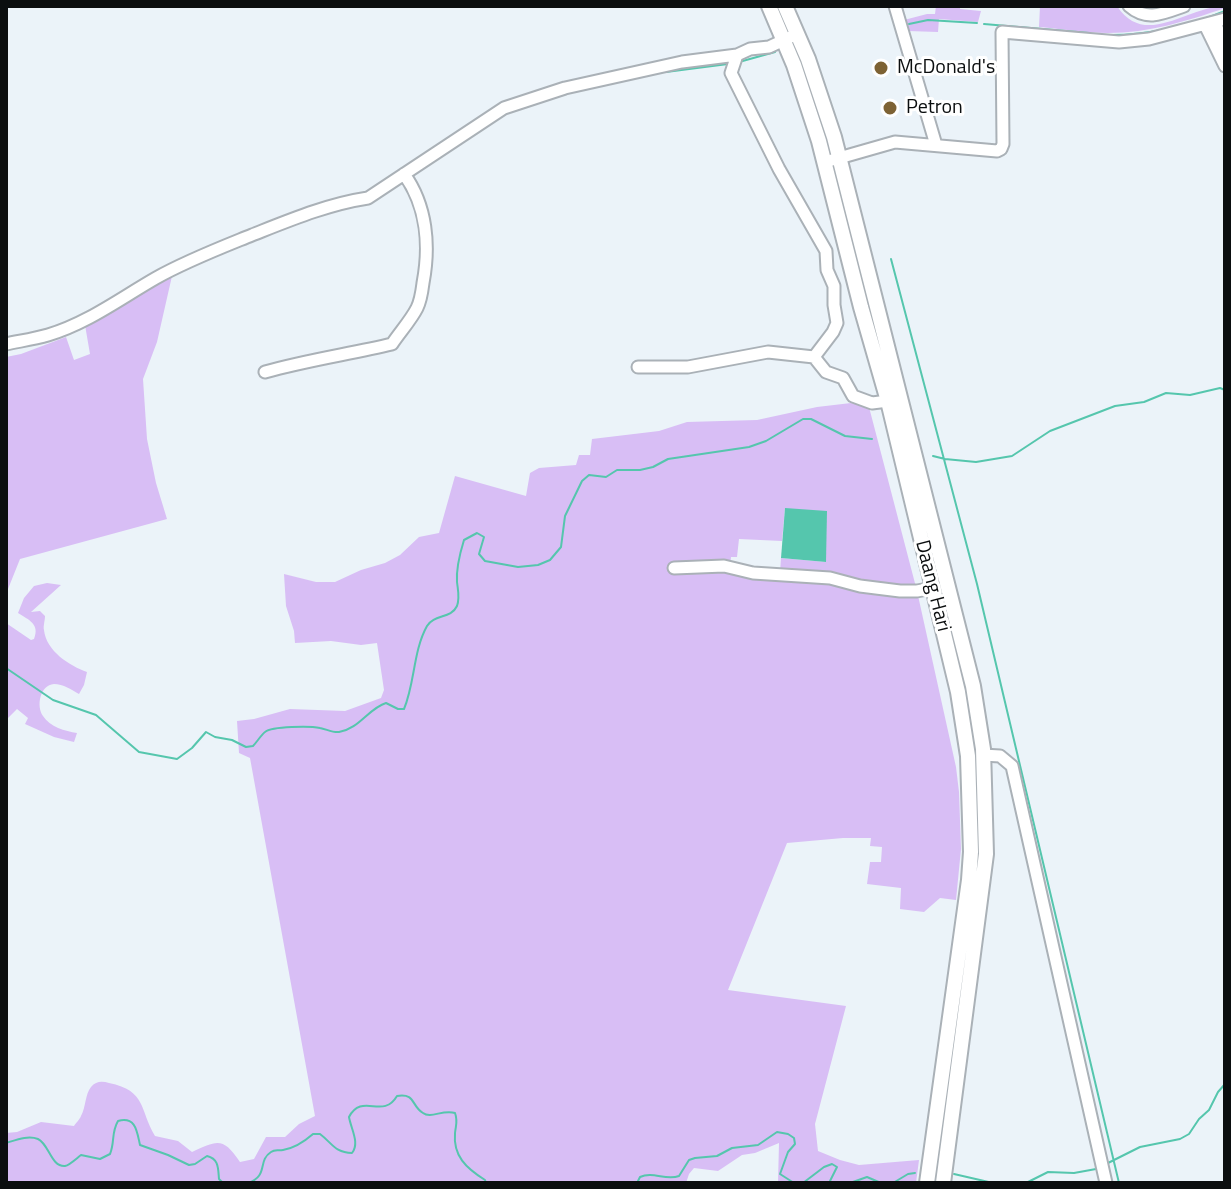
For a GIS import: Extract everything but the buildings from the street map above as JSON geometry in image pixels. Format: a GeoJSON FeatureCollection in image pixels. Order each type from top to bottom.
{"type":"FeatureCollection","features":[{"type":"Feature","properties":{"kind":"main road","name":"Daang Hari"},"geometry":{"type":"LineString","coordinates":[[769,6],[791,37],[829,121],[832,160],[861,307],[888,401],[958,692],[968,756],[969,880],[927,1183]]}},
{"type":"Feature","properties":{"kind":"main road","name":"Daang Hari"},"geometry":{"type":"LineString","coordinates":[[785,6],[791,37]]}},
{"type":"Feature","properties":{"kind":"main road","name":"Daang Hari"},"geometry":{"type":"LineString","coordinates":[[832,160],[973,686],[983,755],[985,874],[943,1183]]}},
{"type":"Feature","properties":{"kind":"street"},"geometry":{"type":"LineString","coordinates":[[895,6],[936,145]]}},
{"type":"Feature","properties":{"kind":"street"},"geometry":{"type":"LineString","coordinates":[[1129,6],[1141,14],[1153,16],[1184,6]]}},
{"type":"Feature","properties":{"kind":"street"},"geometry":{"type":"LineString","coordinates":[[832,160],[895,142],[997,151],[1003,147],[1002,32],[1119,42],[1149,39],[1215,22]]}},
{"type":"Feature","properties":{"kind":"street"},"geometry":{"type":"LineString","coordinates":[[1215,22],[1225,49]]}},
{"type":"Feature","properties":{"kind":"street"},"geometry":{"type":"LineString","coordinates":[[1215,22],[1225,66]]}},
{"type":"Feature","properties":{"kind":"street"},"geometry":{"type":"LineString","coordinates":[[6,344],[70,326],[158,277],[293,218],[345,201],[368,198],[504,108],[565,88],[682,62],[737,55],[750,49],[769,47],[791,37]]}},
{"type":"Feature","properties":{"kind":"street"},"geometry":{"type":"LineString","coordinates":[[737,55],[731,73],[779,169],[826,251],[827,270],[834,286],[837,323],[814,357]]}},
{"type":"Feature","properties":{"kind":"street"},"geometry":{"type":"LineString","coordinates":[[265,372],[392,344],[411,318],[419,305],[427,262],[427,237],[417,199],[404,174]]}},
{"type":"Feature","properties":{"kind":"street"},"geometry":{"type":"LineString","coordinates":[[638,367],[688,367],[768,352],[814,357],[826,372],[843,378],[853,396],[872,403],[888,401]]}},
{"type":"Feature","properties":{"kind":"street"},"geometry":{"type":"LineString","coordinates":[[674,568],[724,566],[753,573],[830,578],[900,591],[933,588]]}},
{"type":"Feature","properties":{"kind":"street"},"geometry":{"type":"LineString","coordinates":[[983,755],[1000,756],[1012,766],[1106,1183]]}},
{"type":"Feature","properties":{"kind":"shaded area"},"geometry":{"type":"Polygon","coordinates":[[[936,6],[960,6],[960,9],[981,11],[978,22],[939,19],[938,32],[908,31],[904,20],[935,14],[936,6]]]}},
{"type":"Feature","properties":{"kind":"shaded area"},"geometry":{"type":"Polygon","coordinates":[[[1040,6],[1117,6],[1128,18],[1140,24],[1154,25],[1211,8],[1225,8],[1153,29],[1108,33],[1039,27],[1040,6]]]}},
{"type":"Feature","properties":{"kind":"shaded area"},"geometry":{"type":"Polygon","coordinates":[[[172,276],[157,342],[143,379],[147,439],[167,519],[20,559],[6,594],[6,357],[66,337],[74,360],[90,354],[85,325],[172,276]]]}},
{"type":"Feature","properties":{"kind":"shaded area"},"geometry":{"type":"Polygon","coordinates":[[[851,403],[869,407],[917,591],[956,767],[961,849],[956,900],[940,898],[924,912],[900,909],[901,888],[867,884],[870,862],[881,862],[882,847],[870,846],[871,838],[787,843],[728,990],[846,1006],[815,1124],[818,1151],[859,1165],[919,1160],[916,1183],[778,1183],[779,1143],[742,1155],[718,1171],[694,1168],[686,1183],[6,1183],[6,1133],[41,1122],[74,1126],[83,1112],[89,1090],[99,1082],[121,1086],[136,1096],[155,1136],[178,1141],[192,1152],[219,1143],[229,1148],[240,1162],[254,1159],[266,1137],[285,1137],[299,1124],[315,1116],[250,758],[239,753],[237,721],[290,709],[345,711],[381,698],[384,690],[377,643],[295,643],[286,606],[284,574],[316,582],[335,582],[400,555],[419,537],[439,533],[455,476],[526,496],[530,473],[539,468],[576,465],[579,455],[590,455],[592,439],[659,431],[687,422],[757,420],[851,403]],[[785,508],[782,541],[739,539],[737,557],[731,557],[730,567],[780,573],[781,558],[826,562],[785,508]]]}},
{"type":"Feature","properties":{"kind":"shaded area"},"geometry":{"type":"Polygon","coordinates":[[[785,508],[827,511],[826,562],[781,558],[785,508]]]}},
{"type":"Feature","properties":{"kind":"shaded area"},"geometry":{"type":"Polygon","coordinates":[[[47,583],[61,585],[31,612],[40,611],[45,616],[46,638],[54,651],[66,662],[87,672],[79,694],[61,685],[49,685],[43,692],[40,707],[50,723],[77,733],[74,742],[25,724],[28,718],[17,709],[6,718],[6,623],[34,639],[34,626],[18,613],[24,598],[34,586],[47,583]]]}},
{"type":"Feature","properties":{"kind":"waterway"},"geometry":{"type":"LineString","coordinates":[[1106,35],[1167,29],[1225,11]]}},
{"type":"Feature","properties":{"kind":"waterway"},"geometry":{"type":"LineString","coordinates":[[909,24],[928,20],[977,23]]}},
{"type":"Feature","properties":{"kind":"waterway"},"geometry":{"type":"LineString","coordinates":[[984,24],[1089,33]]}},
{"type":"Feature","properties":{"kind":"waterway"},"geometry":{"type":"LineString","coordinates":[[739,62],[775,52]]}},
{"type":"Feature","properties":{"kind":"waterway"},"geometry":{"type":"LineString","coordinates":[[666,72],[728,64]]}},
{"type":"Feature","properties":{"kind":"waterway"},"geometry":{"type":"LineString","coordinates":[[891,259],[977,584],[1119,1183]]}},
{"type":"Feature","properties":{"kind":"waterway"},"geometry":{"type":"LineString","coordinates":[[933,456],[976,462],[1012,456],[1050,431],[1115,406],[1144,402],[1166,393],[1190,395],[1220,388],[1225,390]]}},
{"type":"Feature","properties":{"kind":"waterway"},"geometry":{"type":"LineString","coordinates":[[6,668],[53,700],[96,715],[139,752],[177,759],[206,732],[246,747],[253,746],[265,732],[275,729],[309,727],[339,732],[352,727],[386,703],[404,709],[427,626],[451,613],[457,606],[457,571],[464,540],[477,533],[484,537],[479,554],[485,561],[518,567],[538,565],[550,560],[561,547],[565,516],[582,481],[589,475],[606,477],[617,470],[640,470],[668,459],[749,447],[766,441],[803,419],[811,419],[845,436],[872,439]]}},
{"type":"Feature","properties":{"kind":"waterway"},"geometry":{"type":"LineString","coordinates":[[1108,1163],[1140,1147],[1180,1139],[1189,1134],[1225,1084]]}},
{"type":"Feature","properties":{"kind":"waterway"},"geometry":{"type":"LineString","coordinates":[[248,1183],[261,1172],[264,1160],[271,1152],[292,1148],[313,1134],[320,1134],[338,1149],[352,1153],[355,1140],[349,1117],[354,1110],[366,1106],[385,1106],[397,1096],[407,1096],[426,1115],[455,1113],[455,1141],[459,1155],[486,1183]]}},
{"type":"Feature","properties":{"kind":"waterway"},"geometry":{"type":"LineString","coordinates":[[6,1143],[26,1138],[38,1139],[56,1163],[65,1166],[81,1155],[100,1159],[110,1154],[114,1130],[118,1121],[124,1120],[135,1126],[140,1145],[189,1165],[211,1157],[216,1162],[219,1179],[223,1183]]}},
{"type":"Feature","properties":{"kind":"waterway"},"geometry":{"type":"LineString","coordinates":[[637,1183],[645,1175],[679,1176],[689,1160],[717,1156],[732,1148],[758,1145],[777,1132],[794,1138],[795,1144],[788,1152],[780,1174],[794,1183]]}},
{"type":"Feature","properties":{"kind":"waterway"},"geometry":{"type":"LineString","coordinates":[[803,1183],[832,1164],[837,1167],[829,1183]]}},
{"type":"Feature","properties":{"kind":"waterway"},"geometry":{"type":"LineString","coordinates":[[1026,1183],[1048,1172],[1074,1173],[1096,1169]]}},
{"type":"Feature","properties":{"kind":"waterway"},"geometry":{"type":"LineString","coordinates":[[893,1183],[915,1173]]}},
{"type":"Feature","properties":{"kind":"waterway"},"geometry":{"type":"LineString","coordinates":[[954,1174],[993,1183]]}},
{"type":"Feature","properties":{"kind":"waterway"},"geometry":{"type":"LineString","coordinates":[[850,1183],[867,1177],[881,1183]]}},
{"type":"Feature","properties":{"kind":"place","name":"McDonald's"},"geometry":{"type":"Point","coordinates":[881,68]}},
{"type":"Feature","properties":{"kind":"place","name":"Petron"},"geometry":{"type":"Point","coordinates":[890,108]}}]}
